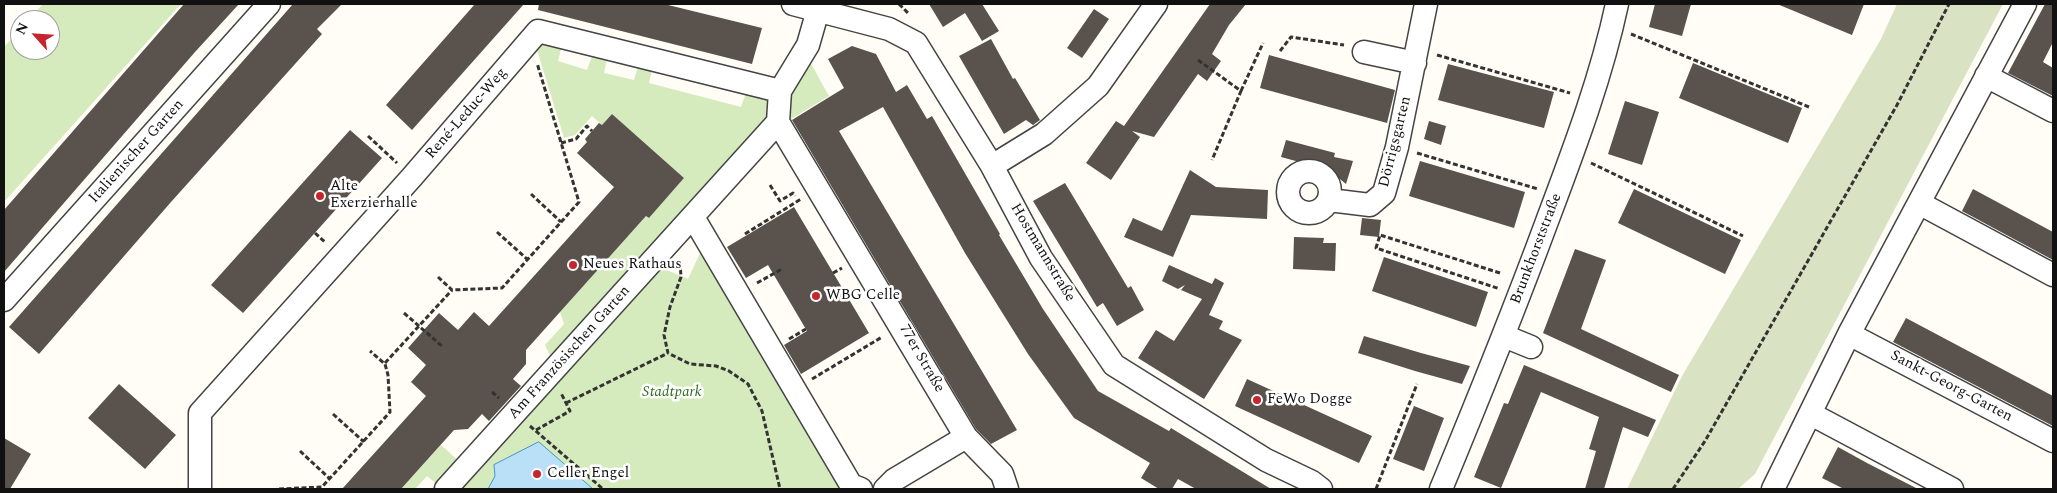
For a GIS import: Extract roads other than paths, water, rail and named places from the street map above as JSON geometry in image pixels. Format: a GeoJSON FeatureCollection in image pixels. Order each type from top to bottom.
{"type":"FeatureCollection","features":[{"type":"Feature","properties":{"kind":"street","name":"Italienischer Garten"},"geometry":{"type":"LineString","coordinates":[[4,300],[270,4]]}},
{"type":"Feature","properties":{"kind":"street","name":"Hostmannstraße"},"geometry":{"type":"LineString","coordinates":[[793,4],[832,10],[889,29],[916,43],[992,166],[1041,258],[1114,365],[1266,460],[1312,482],[1321,489]]}},
{"type":"Feature","properties":{"kind":"street"},"geometry":{"type":"LineString","coordinates":[[992,166],[1044,134],[1098,86],[1156,4]]}},
{"type":"Feature","properties":{"kind":"street","name":"Dörrigsgarten"},"geometry":{"type":"LineString","coordinates":[[1329,200],[1370,206],[1384,193],[1397,148],[1426,4]]}},
{"type":"Feature","properties":{"kind":"street","name":"Brunkhorststraße"},"geometry":{"type":"LineString","coordinates":[[1440,489],[1504,336],[1573,154],[1617,4]]}},
{"type":"Feature","properties":{"kind":"street"},"geometry":{"type":"LineString","coordinates":[[1773,489],[1849,334],[2025,4]]}},
{"type":"Feature","properties":{"kind":"street"},"geometry":{"type":"LineString","coordinates":[[778,122],[780,91],[832,10]]}},
{"type":"Feature","properties":{"kind":"street","name":"René-Leduc-Weg"},"geometry":{"type":"LineString","coordinates":[[200,489],[200,413],[347,261],[412,177],[538,31],[780,91]]}},
{"type":"Feature","properties":{"kind":"street"},"geometry":{"type":"LineString","coordinates":[[1364,52],[1415,62]]}},
{"type":"Feature","properties":{"kind":"street"},"geometry":{"type":"LineString","coordinates":[[1986,76],[2053,111]]}},
{"type":"Feature","properties":{"kind":"street","name":"77er Straße"},"geometry":{"type":"LineString","coordinates":[[778,122],[902,325],[966,437],[1002,474],[1007,489]]}},
{"type":"Feature","properties":{"kind":"street","name":"Am Französischen Garten"},"geometry":{"type":"LineString","coordinates":[[446,489],[778,122]]}},
{"type":"Feature","properties":{"kind":"street"},"geometry":{"type":"LineString","coordinates":[[1919,203],[2053,275]]}},
{"type":"Feature","properties":{"kind":"street"},"geometry":{"type":"LineString","coordinates":[[693,217],[850,485],[861,489]]}},
{"type":"Feature","properties":{"kind":"street","name":"Sankt-Georg-Garten"},"geometry":{"type":"LineString","coordinates":[[1849,334],[2053,441]]}},
{"type":"Feature","properties":{"kind":"street"},"geometry":{"type":"LineString","coordinates":[[1504,336],[1531,347]]}},
{"type":"Feature","properties":{"kind":"street"},"geometry":{"type":"LineString","coordinates":[[1811,414],[1952,489]]}},
{"type":"Feature","properties":{"kind":"street"},"geometry":{"type":"LineString","coordinates":[[885,489],[894,480],[966,437]]}},
{"type":"Feature","properties":{"kind":"water"},"geometry":{"type":"Polygon","coordinates":[[[539,442],[593,489],[488,489],[495,476],[494,465],[539,442]]]}},
{"type":"Feature","properties":{"kind":"place","name":"Alte Exerzierhalle"},"geometry":{"type":"Point","coordinates":[320,196]}},
{"type":"Feature","properties":{"kind":"place","name":"Neues Rathaus"},"geometry":{"type":"Point","coordinates":[573,265]}},
{"type":"Feature","properties":{"kind":"place","name":"WBG Celle"},"geometry":{"type":"Point","coordinates":[816,296]}},
{"type":"Feature","properties":{"kind":"place","name":"FeWo Dogge"},"geometry":{"type":"Point","coordinates":[1257,400]}},
{"type":"Feature","properties":{"kind":"place","name":"Celler Engel"},"geometry":{"type":"Point","coordinates":[537,474]}},
{"type":"Feature","properties":{"kind":"park label","name":"Stadtpark"},"geometry":{"type":"Point","coordinates":[672,393]}}]}
